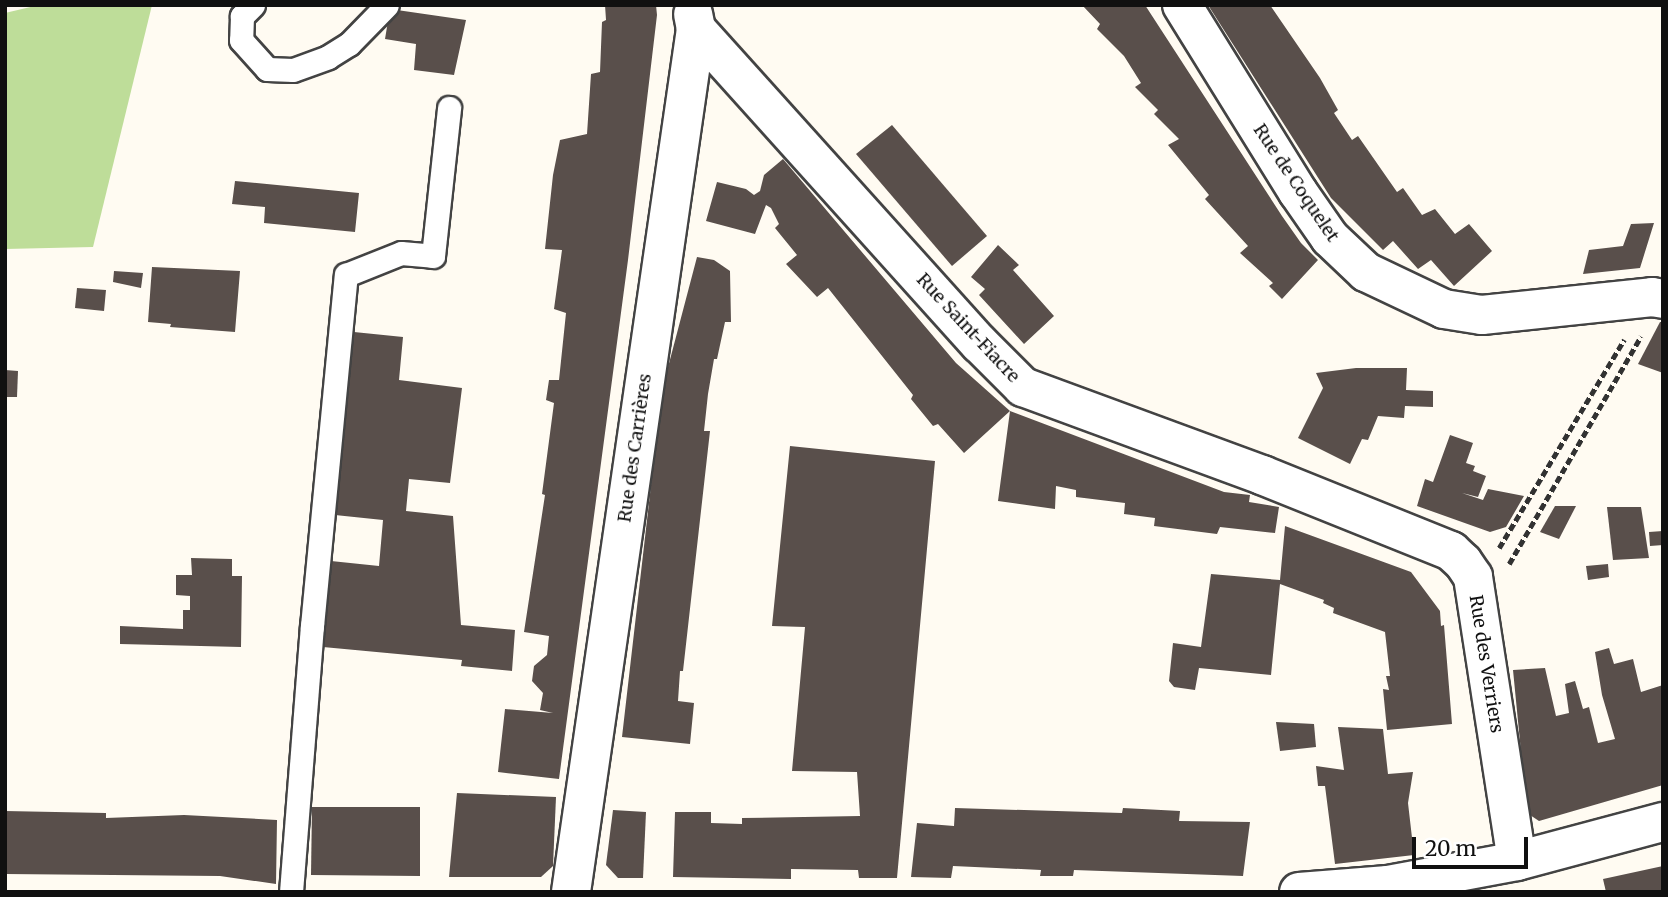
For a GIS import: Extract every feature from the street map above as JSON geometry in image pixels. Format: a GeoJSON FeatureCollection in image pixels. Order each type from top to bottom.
{"type":"FeatureCollection","features":[{"type":"Feature","properties":{"kind":"street","name":"Rue de Coquelet"},"geometry":{"type":"LineString","coordinates":[[1182,5],[1298,192],[1331,238],[1366,272],[1444,309],[1482,315],[1657,298]]}},
{"type":"Feature","properties":{"kind":"street","name":"Rue Saint-Fiacre"},"geometry":{"type":"LineString","coordinates":[[694,17],[980,344],[1023,387],[1262,475],[1451,551],[1463,562],[1472,577]]}},
{"type":"Feature","properties":{"kind":"street","name":"Rue des Carrières"},"geometry":{"type":"LineString","coordinates":[[571,892],[694,17]]}},
{"type":"Feature","properties":{"kind":"street","name":"Rue des Verriers"},"geometry":{"type":"LineString","coordinates":[[1472,577],[1517,861]]}},
{"type":"Feature","properties":{"kind":"street"},"geometry":{"type":"LineString","coordinates":[[1299,892],[1388,885],[1517,861],[1663,822]]}},
{"type":"Feature","properties":{"kind":"lane"},"geometry":{"type":"LineString","coordinates":[[253,5],[242,16],[241,40],[267,69],[293,70],[328,57],[349,44],[387,5]]}},
{"type":"Feature","properties":{"kind":"lane"},"geometry":{"type":"LineString","coordinates":[[292,892],[312,626],[346,275],[401,253],[433,256],[449,108]]}},
{"type":"Feature","properties":{"kind":"path"},"geometry":{"type":"LineString","coordinates":[[1472,577],[1508,566],[1639,342],[1657,298]]}},
{"type":"Feature","properties":{"kind":"path","name":"Rue des Verriers"},"geometry":{"type":"LineString","coordinates":[[1472,577],[1505,542],[1622,343]]}},
{"type":"Feature","properties":{"kind":"green space"},"geometry":{"type":"Polygon","coordinates":[[[39,5],[152,5],[93,247],[5,249],[5,13],[39,5]]]}},
{"type":"Feature","properties":{"kind":"building"},"geometry":{"type":"Polygon","coordinates":[[[605,5],[656,5],[657,15],[628,260],[559,779],[498,772],[505,709],[553,713],[540,710],[543,693],[532,681],[534,666],[547,655],[549,636],[524,632],[545,495],[542,494],[554,403],[546,400],[549,380],[559,380],[566,313],[554,309],[562,250],[545,249],[553,175],[560,140],[587,134],[591,74],[600,72],[602,22],[606,20],[605,5]]]}},
{"type":"Feature","properties":{"kind":"building"},"geometry":{"type":"Polygon","coordinates":[[[1082,5],[1145,5],[1282,216],[1301,243],[1318,260],[1282,299],[1269,286],[1273,283],[1240,253],[1248,246],[1205,199],[1209,195],[1168,145],[1179,139],[1154,114],[1158,110],[1135,87],[1141,83],[1124,56],[1097,29],[1100,24],[1082,5]]]}},
{"type":"Feature","properties":{"kind":"building"},"geometry":{"type":"Polygon","coordinates":[[[1208,5],[1270,5],[1320,78],[1338,110],[1334,113],[1352,140],[1358,136],[1397,192],[1403,188],[1422,215],[1435,209],[1455,234],[1469,224],[1492,251],[1454,286],[1431,260],[1418,269],[1393,241],[1383,250],[1331,198],[1208,5]]]}},
{"type":"Feature","properties":{"kind":"building"},"geometry":{"type":"Polygon","coordinates":[[[390,9],[466,20],[454,75],[414,70],[416,44],[385,39],[390,9]]]}},
{"type":"Feature","properties":{"kind":"building"},"geometry":{"type":"Polygon","coordinates":[[[892,125],[987,236],[952,266],[856,154],[892,125]]]}},
{"type":"Feature","properties":{"kind":"building"},"geometry":{"type":"Polygon","coordinates":[[[783,159],[956,363],[1010,411],[964,453],[938,424],[933,426],[911,399],[913,395],[828,288],[817,297],[786,264],[797,255],[775,228],[779,224],[771,208],[766,205],[755,234],[706,221],[717,182],[746,189],[754,195],[760,191],[764,175],[783,159]]]}},
{"type":"Feature","properties":{"kind":"building"},"geometry":{"type":"Polygon","coordinates":[[[235,181],[359,193],[355,232],[264,223],[265,207],[232,204],[235,181]]]}},
{"type":"Feature","properties":{"kind":"building"},"geometry":{"type":"Polygon","coordinates":[[[1654,223],[1640,268],[1583,274],[1589,250],[1623,246],[1631,224],[1654,223]]]}},
{"type":"Feature","properties":{"kind":"building"},"geometry":{"type":"Polygon","coordinates":[[[998,245],[1019,265],[1013,270],[1054,316],[1024,344],[979,295],[985,289],[971,277],[998,245]]]}},
{"type":"Feature","properties":{"kind":"building"},"geometry":{"type":"Polygon","coordinates":[[[697,257],[714,260],[730,271],[731,322],[725,322],[717,359],[714,359],[708,394],[704,431],[710,431],[683,671],[680,671],[678,701],[694,703],[690,744],[622,737],[662,390],[697,257]]]}},
{"type":"Feature","properties":{"kind":"building"},"geometry":{"type":"Polygon","coordinates":[[[152,267],[240,271],[235,332],[170,327],[171,324],[148,322],[152,267]]]}},
{"type":"Feature","properties":{"kind":"building"},"geometry":{"type":"Polygon","coordinates":[[[114,271],[143,273],[141,288],[113,282],[114,271]]]}},
{"type":"Feature","properties":{"kind":"building"},"geometry":{"type":"Polygon","coordinates":[[[77,288],[106,290],[104,311],[75,308],[77,288]]]}},
{"type":"Feature","properties":{"kind":"building"},"geometry":{"type":"Polygon","coordinates":[[[1660,322],[1663,322],[1663,373],[1638,364],[1660,322]]]}},
{"type":"Feature","properties":{"kind":"building"},"geometry":{"type":"Polygon","coordinates":[[[354,332],[403,337],[399,380],[462,388],[450,483],[409,479],[406,511],[453,516],[461,625],[515,630],[512,671],[461,666],[462,660],[323,647],[331,561],[379,566],[383,520],[335,515],[354,332]]]}},
{"type":"Feature","properties":{"kind":"building"},"geometry":{"type":"Polygon","coordinates":[[[1356,368],[1407,368],[1406,390],[1433,391],[1433,407],[1405,406],[1404,418],[1378,416],[1368,440],[1362,439],[1350,464],[1298,438],[1323,388],[1316,373],[1356,368]]]}},
{"type":"Feature","properties":{"kind":"building"},"geometry":{"type":"Polygon","coordinates":[[[5,370],[18,371],[17,397],[5,397],[5,370]]]}},
{"type":"Feature","properties":{"kind":"building"},"geometry":{"type":"Polygon","coordinates":[[[1010,411],[1224,492],[1250,495],[1249,502],[1279,507],[1275,533],[1220,527],[1217,534],[1154,526],[1155,518],[1124,514],[1125,503],[1076,497],[1076,490],[1056,486],[1055,509],[998,501],[1010,411]]]}},
{"type":"Feature","properties":{"kind":"building"},"geometry":{"type":"Polygon","coordinates":[[[1450,435],[1473,443],[1466,463],[1475,466],[1473,471],[1486,476],[1478,497],[1462,493],[1483,500],[1488,489],[1524,496],[1506,527],[1490,532],[1417,506],[1425,479],[1433,482],[1450,435]]]}},
{"type":"Feature","properties":{"kind":"building"},"geometry":{"type":"Polygon","coordinates":[[[790,446],[935,461],[897,878],[859,878],[858,870],[791,869],[791,879],[673,877],[675,812],[711,812],[711,823],[742,824],[742,818],[860,816],[857,772],[792,771],[805,627],[772,626],[790,446]]]}},
{"type":"Feature","properties":{"kind":"building"},"geometry":{"type":"Polygon","coordinates":[[[1555,506],[1576,506],[1559,539],[1540,532],[1555,506]]]}},
{"type":"Feature","properties":{"kind":"building"},"geometry":{"type":"Polygon","coordinates":[[[1607,507],[1641,507],[1649,558],[1613,560],[1607,507]]]}},
{"type":"Feature","properties":{"kind":"building"},"geometry":{"type":"Polygon","coordinates":[[[1285,526],[1411,572],[1440,611],[1441,626],[1444,625],[1452,724],[1387,730],[1383,689],[1389,690],[1386,676],[1390,676],[1385,632],[1333,613],[1334,608],[1323,603],[1324,600],[1280,584],[1271,675],[1199,668],[1195,690],[1174,687],[1169,681],[1173,643],[1201,647],[1211,574],[1280,580],[1285,526]]]}},
{"type":"Feature","properties":{"kind":"building"},"geometry":{"type":"Polygon","coordinates":[[[1663,531],[1663,545],[1650,546],[1649,532],[1663,531]]]}},
{"type":"Feature","properties":{"kind":"building"},"geometry":{"type":"Polygon","coordinates":[[[191,558],[232,559],[232,576],[242,576],[241,647],[120,644],[120,626],[183,629],[183,610],[190,610],[190,596],[176,595],[176,575],[192,575],[191,558]]]}},
{"type":"Feature","properties":{"kind":"building"},"geometry":{"type":"Polygon","coordinates":[[[1608,564],[1609,577],[1588,580],[1586,566],[1608,564]]]}},
{"type":"Feature","properties":{"kind":"building"},"geometry":{"type":"Polygon","coordinates":[[[1609,648],[1614,664],[1633,659],[1641,692],[1663,685],[1663,785],[1539,821],[1527,813],[1513,670],[1545,668],[1556,716],[1569,713],[1565,684],[1575,681],[1583,709],[1589,707],[1598,743],[1615,739],[1602,695],[1595,652],[1609,648]]]}},
{"type":"Feature","properties":{"kind":"building"},"geometry":{"type":"Polygon","coordinates":[[[1276,722],[1314,724],[1316,747],[1280,751],[1276,722]]]}},
{"type":"Feature","properties":{"kind":"building"},"geometry":{"type":"Polygon","coordinates":[[[1338,727],[1383,729],[1388,774],[1413,772],[1408,803],[1414,855],[1335,864],[1325,786],[1318,786],[1316,766],[1344,770],[1338,727]]]}},
{"type":"Feature","properties":{"kind":"building"},"geometry":{"type":"Polygon","coordinates":[[[457,793],[556,797],[553,866],[541,877],[449,877],[457,793]]]}},
{"type":"Feature","properties":{"kind":"building"},"geometry":{"type":"Polygon","coordinates":[[[312,807],[420,807],[420,876],[311,875],[312,807]]]}},
{"type":"Feature","properties":{"kind":"building"},"geometry":{"type":"Polygon","coordinates":[[[955,808],[1122,813],[1123,808],[1180,811],[1179,821],[1250,822],[1243,876],[1074,870],[1073,876],[1040,876],[1041,870],[953,866],[951,878],[911,877],[917,823],[954,826],[955,808]]]}},
{"type":"Feature","properties":{"kind":"building"},"geometry":{"type":"Polygon","coordinates":[[[613,810],[646,812],[643,878],[618,878],[606,865],[613,810]]]}},
{"type":"Feature","properties":{"kind":"building"},"geometry":{"type":"Polygon","coordinates":[[[5,811],[106,813],[106,818],[184,815],[277,820],[276,884],[220,876],[5,874],[5,811]]]}},
{"type":"Feature","properties":{"kind":"building"},"geometry":{"type":"Polygon","coordinates":[[[1663,866],[1663,892],[1606,892],[1603,879],[1663,866]]]}}]}
